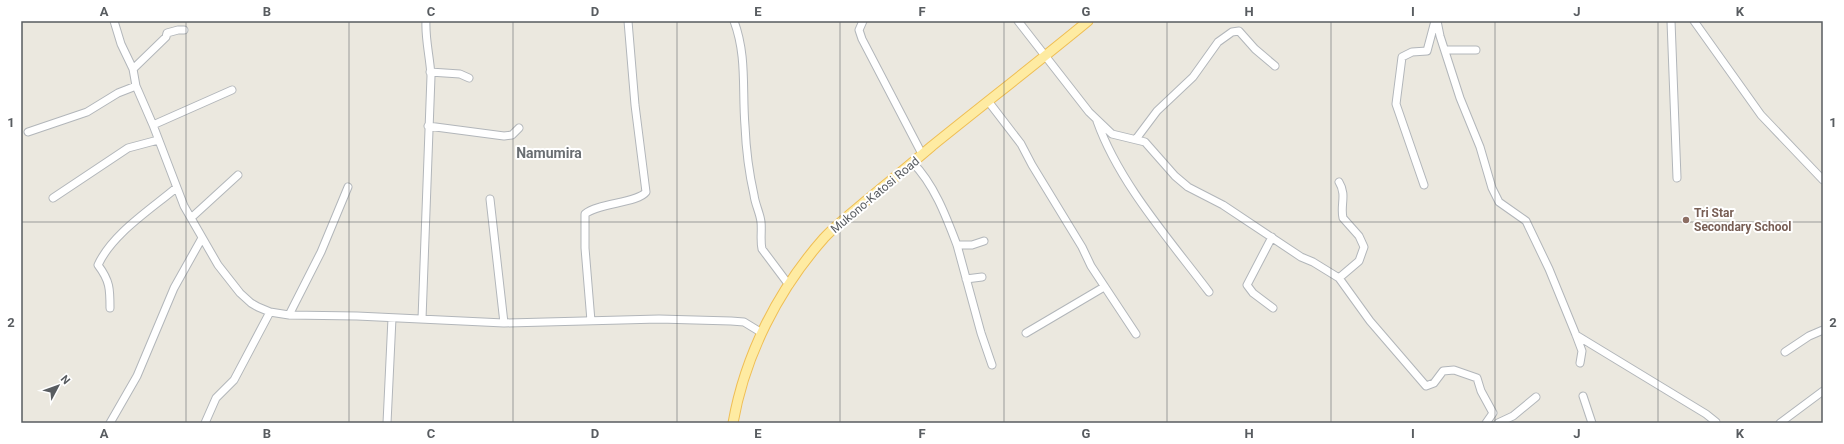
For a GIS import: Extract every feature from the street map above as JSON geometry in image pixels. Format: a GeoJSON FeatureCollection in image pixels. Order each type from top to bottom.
{"type":"FeatureCollection","features":[{"type":"Feature","properties":{"kind":"main road","name":"Mukono-Katosi Road"},"geometry":{"type":"LineString","coordinates":[[733,423],[742,382],[762,333],[789,285],[825,238],[844,219],[912,162],[1088,21]]}},
{"type":"Feature","properties":{"kind":"street"},"geometry":{"type":"LineString","coordinates":[[114,21],[121,44],[133,69],[136,86],[153,126],[176,188],[190,218],[218,265],[240,293],[250,303],[270,312],[289,315],[504,323],[658,319],[730,321],[744,322],[762,333]]}},
{"type":"Feature","properties":{"kind":"street"},"geometry":{"type":"LineString","coordinates":[[422,319],[427,210],[430,72],[425,32],[426,21]]}},
{"type":"Feature","properties":{"kind":"street"},"geometry":{"type":"LineString","coordinates":[[734,21],[744,58],[742,82],[745,127],[754,198],[761,220],[762,249],[789,285]]}},
{"type":"Feature","properties":{"kind":"street"},"geometry":{"type":"LineString","coordinates":[[863,21],[859,30],[862,39],[922,154]]}},
{"type":"Feature","properties":{"kind":"street"},"geometry":{"type":"LineString","coordinates":[[1018,21],[1089,112],[1112,134],[1145,142],[1175,176],[1188,187],[1223,205],[1339,278],[1382,336],[1408,363],[1426,386],[1434,382],[1443,371],[1454,370],[1477,378],[1481,391],[1493,413],[1486,423]]}},
{"type":"Feature","properties":{"kind":"street"},"geometry":{"type":"LineString","coordinates":[[1436,21],[1460,98],[1480,147],[1496,197],[1499,202],[1526,221],[1549,269],[1576,335],[1582,351],[1580,363]]}},
{"type":"Feature","properties":{"kind":"street"},"geometry":{"type":"LineString","coordinates":[[1424,185],[1398,111],[1396,97],[1402,58],[1412,52],[1427,51],[1436,21]]}},
{"type":"Feature","properties":{"kind":"street"},"geometry":{"type":"LineString","coordinates":[[1671,21],[1676,178]]}},
{"type":"Feature","properties":{"kind":"street"},"geometry":{"type":"LineString","coordinates":[[1694,21],[1761,115],[1822,178]]}},
{"type":"Feature","properties":{"kind":"street"},"geometry":{"type":"LineString","coordinates":[[591,321],[585,248],[585,214],[617,202],[642,196],[646,192],[635,105],[628,22]]}},
{"type":"Feature","properties":{"kind":"street"},"geometry":{"type":"LineString","coordinates":[[133,69],[166,37],[167,33],[184,30]]}},
{"type":"Feature","properties":{"kind":"street"},"geometry":{"type":"LineString","coordinates":[[1136,139],[1157,111],[1193,77],[1218,42],[1226,34],[1239,31],[1255,49],[1275,66]]}},
{"type":"Feature","properties":{"kind":"street"},"geometry":{"type":"LineString","coordinates":[[1445,50],[1476,50]]}},
{"type":"Feature","properties":{"kind":"street"},"geometry":{"type":"LineString","coordinates":[[430,72],[460,74],[469,78]]}},
{"type":"Feature","properties":{"kind":"street"},"geometry":{"type":"LineString","coordinates":[[28,132],[87,112],[118,93],[136,86]]}},
{"type":"Feature","properties":{"kind":"street"},"geometry":{"type":"LineString","coordinates":[[153,126],[232,90]]}},
{"type":"Feature","properties":{"kind":"street"},"geometry":{"type":"LineString","coordinates":[[988,101],[1021,144],[1104,287],[1136,334]]}},
{"type":"Feature","properties":{"kind":"street"},"geometry":{"type":"LineString","coordinates":[[1096,119],[1104,139],[1120,169],[1208,292]]}},
{"type":"Feature","properties":{"kind":"street"},"geometry":{"type":"LineString","coordinates":[[428,126],[504,136],[512,135],[519,128]]}},
{"type":"Feature","properties":{"kind":"street"},"geometry":{"type":"LineString","coordinates":[[53,198],[128,148],[158,140]]}},
{"type":"Feature","properties":{"kind":"street"},"geometry":{"type":"LineString","coordinates":[[912,162],[922,172],[939,203],[957,244],[981,334],[992,365]]}},
{"type":"Feature","properties":{"kind":"street"},"geometry":{"type":"LineString","coordinates":[[190,218],[238,175]]}},
{"type":"Feature","properties":{"kind":"street"},"geometry":{"type":"LineString","coordinates":[[1339,182],[1344,196],[1343,218],[1359,236],[1364,247],[1359,260],[1339,278]]}},
{"type":"Feature","properties":{"kind":"street"},"geometry":{"type":"LineString","coordinates":[[289,315],[321,252],[348,187]]}},
{"type":"Feature","properties":{"kind":"street"},"geometry":{"type":"LineString","coordinates":[[110,308],[109,283],[107,277],[98,265],[102,256],[114,241],[176,188]]}},
{"type":"Feature","properties":{"kind":"street"},"geometry":{"type":"LineString","coordinates":[[490,199],[504,323]]}},
{"type":"Feature","properties":{"kind":"street"},"geometry":{"type":"LineString","coordinates":[[1272,237],[1247,285],[1253,293],[1273,308]]}},
{"type":"Feature","properties":{"kind":"street"},"geometry":{"type":"LineString","coordinates":[[110,423],[137,376],[174,288],[202,238]]}},
{"type":"Feature","properties":{"kind":"street"},"geometry":{"type":"LineString","coordinates":[[957,244],[972,246],[984,241]]}},
{"type":"Feature","properties":{"kind":"street"},"geometry":{"type":"LineString","coordinates":[[966,279],[982,277]]}},
{"type":"Feature","properties":{"kind":"street"},"geometry":{"type":"LineString","coordinates":[[1026,333],[1104,287]]}},
{"type":"Feature","properties":{"kind":"street"},"geometry":{"type":"LineString","coordinates":[[205,423],[216,398],[234,380],[270,312]]}},
{"type":"Feature","properties":{"kind":"street"},"geometry":{"type":"LineString","coordinates":[[387,423],[392,318]]}},
{"type":"Feature","properties":{"kind":"street"},"geometry":{"type":"LineString","coordinates":[[1785,352],[1809,336],[1823,330]]}},
{"type":"Feature","properties":{"kind":"street"},"geometry":{"type":"LineString","coordinates":[[1576,335],[1706,414],[1716,422]]}},
{"type":"Feature","properties":{"kind":"street"},"geometry":{"type":"LineString","coordinates":[[1780,423],[1823,391]]}},
{"type":"Feature","properties":{"kind":"street"},"geometry":{"type":"LineString","coordinates":[[1583,396],[1592,423]]}},
{"type":"Feature","properties":{"kind":"street"},"geometry":{"type":"LineString","coordinates":[[1498,423],[1513,416],[1536,397]]}},
{"type":"Feature","properties":{"kind":"place","name":"Tri Star Secondary School"},"geometry":{"type":"Point","coordinates":[1686,220]}},
{"type":"Feature","properties":{"kind":"district","name":"Namumira"},"geometry":{"type":"Point","coordinates":[549,153]}}]}
